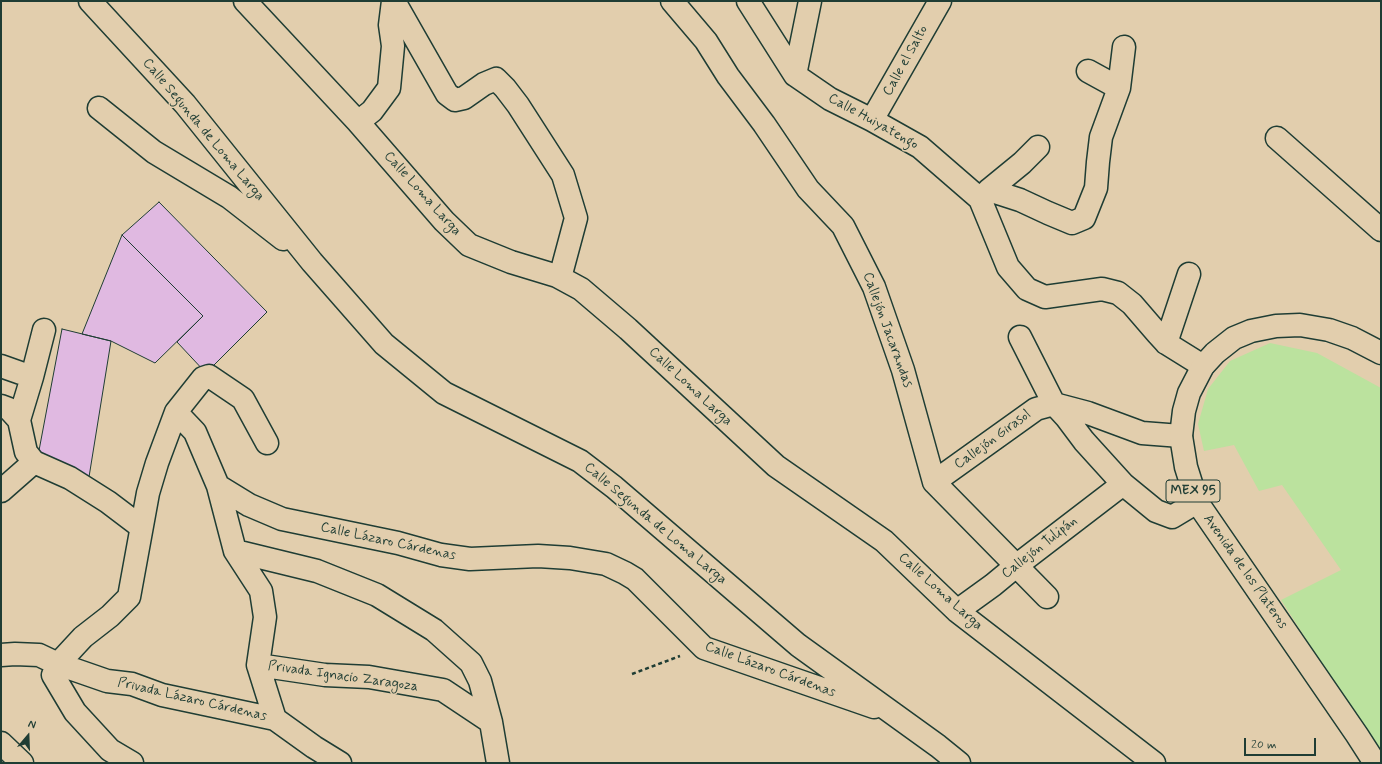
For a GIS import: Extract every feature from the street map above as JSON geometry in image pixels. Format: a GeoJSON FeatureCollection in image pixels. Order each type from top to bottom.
{"type":"FeatureCollection","features":[{"type":"Feature","properties":{"kind":"street","name":"Calle Segunda de Loma Larga"},"geometry":{"type":"LineString","coordinates":[[90,1],[185,104],[312,262],[384,344],[444,393],[580,461],[614,487],[798,645],[897,715],[959,763]]}},
{"type":"Feature","properties":{"kind":"street","name":"Calle Loma Larga"},"geometry":{"type":"LineString","coordinates":[[244,1],[358,122],[444,221],[469,245],[511,262],[557,276],[581,289],[628,329],[776,466],[884,541],[956,611],[1154,763]]}},
{"type":"Feature","properties":{"kind":"street"},"geometry":{"type":"LineString","coordinates":[[358,122],[372,111],[389,88],[393,46],[390,25],[393,1]]}},
{"type":"Feature","properties":{"kind":"street"},"geometry":{"type":"LineString","coordinates":[[393,1],[447,94],[455,100],[464,98],[484,84],[496,79],[518,105],[562,174],[576,218],[561,274],[557,276]]}},
{"type":"Feature","properties":{"kind":"street","name":"Callejón Jacarandas"},"geometry":{"type":"LineString","coordinates":[[672,1],[706,41],[728,76],[764,124],[808,188],[843,226],[874,287],[903,370],[934,482],[1046,597]]}},
{"type":"Feature","properties":{"kind":"street","name":"Calle Huiyatengo"},"geometry":{"type":"LineString","coordinates":[[748,1],[795,75],[830,99],[872,120],[920,147],[984,195],[1008,267],[1027,289],[1044,297],[1102,290],[1118,293],[1132,304],[1166,343],[1203,366]]}},
{"type":"Feature","properties":{"kind":"street"},"geometry":{"type":"LineString","coordinates":[[795,75],[810,1]]}},
{"type":"Feature","properties":{"kind":"street","name":"Calle el Salto"},"geometry":{"type":"LineString","coordinates":[[872,120],[940,1]]}},
{"type":"Feature","properties":{"kind":"street"},"geometry":{"type":"LineString","coordinates":[[984,195],[1020,200],[1072,223],[1084,218],[1096,188],[1101,137],[1119,88],[1124,47]]}},
{"type":"Feature","properties":{"kind":"street"},"geometry":{"type":"LineString","coordinates":[[1088,71],[1119,88]]}},
{"type":"Feature","properties":{"kind":"street","name":"Calle Segunda de Loma Larga"},"geometry":{"type":"LineString","coordinates":[[99,108],[154,152],[229,197],[312,262]]}},
{"type":"Feature","properties":{"kind":"street"},"geometry":{"type":"LineString","coordinates":[[1277,138],[1381,230]]}},
{"type":"Feature","properties":{"kind":"street"},"geometry":{"type":"LineString","coordinates":[[984,195],[1022,163],[1038,147]]}},
{"type":"Feature","properties":{"kind":"street"},"geometry":{"type":"LineString","coordinates":[[1166,343],[1189,274]]}},
{"type":"Feature","properties":{"kind":"street","name":"Avenida de los Plateros"},"geometry":{"type":"LineString","coordinates":[[1375,763],[1358,735],[1197,502],[1186,467],[1181,436],[1184,411],[1190,393],[1203,366],[1215,353],[1234,338],[1251,331],[1300,324],[1330,330],[1352,338],[1381,353]]}},
{"type":"Feature","properties":{"kind":"street"},"geometry":{"type":"LineString","coordinates":[[44,330],[19,420],[26,452],[34,462],[70,478],[108,502],[141,527]]}},
{"type":"Feature","properties":{"kind":"street"},"geometry":{"type":"LineString","coordinates":[[1020,337],[1054,404],[1084,441],[1123,484],[1156,510],[1172,518],[1197,502]]}},
{"type":"Feature","properties":{"kind":"street"},"geometry":{"type":"LineString","coordinates":[[1,366],[32,377]]}},
{"type":"Feature","properties":{"kind":"street"},"geometry":{"type":"LineString","coordinates":[[132,763],[110,750],[75,712],[53,675],[58,664],[83,637],[110,616],[129,597],[148,493],[157,463],[176,412],[203,378],[209,376],[243,399],[267,443]]}},
{"type":"Feature","properties":{"kind":"street"},"geometry":{"type":"LineString","coordinates":[[1054,404],[1088,413],[1142,433],[1181,436]]}},
{"type":"Feature","properties":{"kind":"street","name":"Callejón Girasol"},"geometry":{"type":"LineString","coordinates":[[934,482],[1036,409],[1054,404]]}},
{"type":"Feature","properties":{"kind":"street"},"geometry":{"type":"LineString","coordinates":[[1,406],[9,409],[19,420]]}},
{"type":"Feature","properties":{"kind":"street"},"geometry":{"type":"LineString","coordinates":[[176,412],[195,432],[218,486],[235,551],[261,591],[265,617],[258,665],[275,719]]}},
{"type":"Feature","properties":{"kind":"street"},"geometry":{"type":"LineString","coordinates":[[1,491],[34,462]]}},
{"type":"Feature","properties":{"kind":"street","name":"Callejón Tulipán"},"geometry":{"type":"LineString","coordinates":[[956,611],[993,585],[1123,484]]}},
{"type":"Feature","properties":{"kind":"street","name":"Calle Lázaro Cárdenas"},"geometry":{"type":"LineString","coordinates":[[218,486],[249,505],[282,519],[398,543],[441,555],[470,559],[538,556],[570,558],[606,564],[635,579],[704,648],[897,715]]}},
{"type":"Feature","properties":{"kind":"street"},"geometry":{"type":"LineString","coordinates":[[235,551],[317,571],[377,595],[434,630],[471,663],[480,681],[491,722],[498,763]]}},
{"type":"Feature","properties":{"kind":"street","name":"Privada Lázaro Cárdenas"},"geometry":{"type":"LineString","coordinates":[[1,655],[39,655],[58,664],[108,682],[132,684],[162,695],[275,719],[314,747],[340,763]]}},
{"type":"Feature","properties":{"kind":"street","name":"Privada Ignacio Zaragoza"},"geometry":{"type":"LineString","coordinates":[[258,665],[325,675],[369,677],[443,690],[491,722]]}},
{"type":"Feature","properties":{"kind":"street"},"geometry":{"type":"LineString","coordinates":[[1,743],[22,763]]}},
{"type":"Feature","properties":{"kind":"path"},"geometry":{"type":"LineString","coordinates":[[632,674],[704,648]]}},
{"type":"Feature","properties":{"kind":"green space"},"geometry":{"type":"Polygon","coordinates":[[[1270,343],[1317,353],[1381,388],[1381,755],[1281,600],[1341,570],[1282,485],[1259,491],[1234,445],[1204,451],[1198,424],[1208,389],[1230,361],[1270,343]]]}},
{"type":"Feature","properties":{"kind":"building"},"geometry":{"type":"Polygon","coordinates":[[[159,202],[267,312],[206,373],[177,342],[203,316],[122,235],[159,202]]]}},
{"type":"Feature","properties":{"kind":"building"},"geometry":{"type":"Polygon","coordinates":[[[122,235],[203,316],[155,363],[111,341],[82,334],[122,235]]]}},
{"type":"Feature","properties":{"kind":"building"},"geometry":{"type":"Polygon","coordinates":[[[62,329],[111,341],[89,477],[37,461],[62,329]]]}}]}
